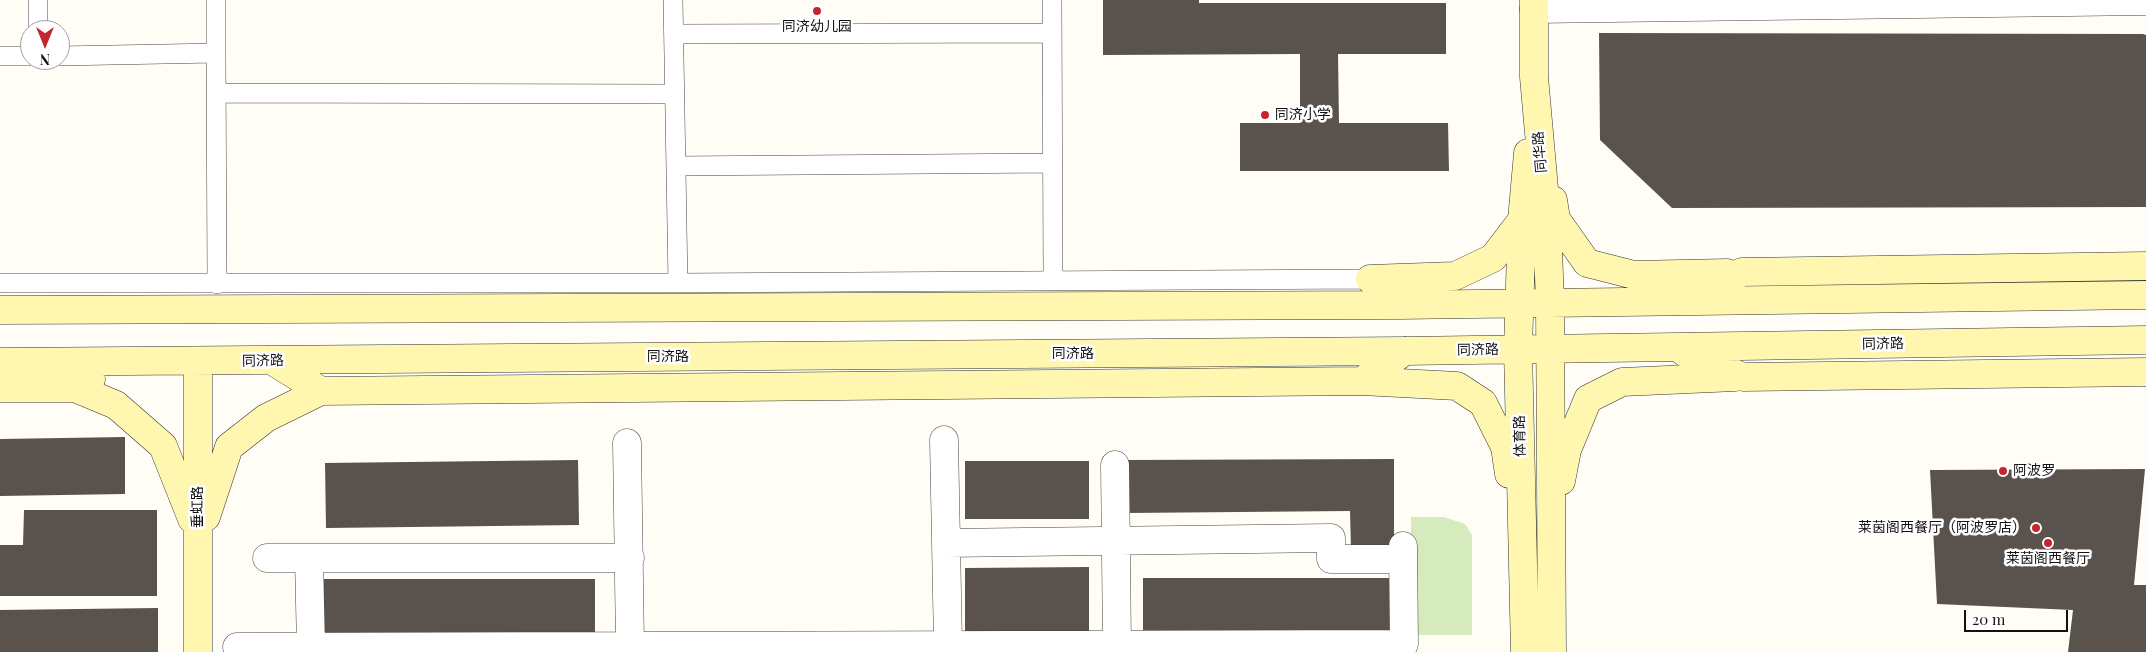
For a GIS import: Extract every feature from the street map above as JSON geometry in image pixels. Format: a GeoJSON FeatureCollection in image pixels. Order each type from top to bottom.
{"type":"FeatureCollection","features":[{"type":"Feature","properties":{"kind":"main road","name":"同华路"},"geometry":{"type":"LineString","coordinates":[[1534,4],[1534,221],[1550,303]]}},
{"type":"Feature","properties":{"kind":"main road"},"geometry":{"type":"LineString","coordinates":[[1534,77],[1556,219],[1587,263],[1634,275],[2146,266]]}},
{"type":"Feature","properties":{"kind":"main road"},"geometry":{"type":"LineString","coordinates":[[1370,279],[1455,276],[1493,258],[1534,221]]}},
{"type":"Feature","properties":{"kind":"main road","name":"体育路"},"geometry":{"type":"LineString","coordinates":[[1525,652],[1518,304],[1534,221]]}},
{"type":"Feature","properties":{"kind":"main road"},"geometry":{"type":"LineString","coordinates":[[1672,302],[1742,272]]}},
{"type":"Feature","properties":{"kind":"main road"},"geometry":{"type":"LineString","coordinates":[[0,310],[1399,305],[2146,295]]}},
{"type":"Feature","properties":{"kind":"main road"},"geometry":{"type":"LineString","coordinates":[[1550,303],[1552,652]]}},
{"type":"Feature","properties":{"kind":"main road","name":"同济路"},"geometry":{"type":"LineString","coordinates":[[0,362],[198,362],[1406,351],[2146,340]]}},
{"type":"Feature","properties":{"kind":"main road"},"geometry":{"type":"LineString","coordinates":[[1673,348],[1743,377]]}},
{"type":"Feature","properties":{"kind":"main road"},"geometry":{"type":"LineString","coordinates":[[1362,381],[1406,351]]}},
{"type":"Feature","properties":{"kind":"main road"},"geometry":{"type":"LineString","coordinates":[[271,360],[321,391]]}},
{"type":"Feature","properties":{"kind":"main road"},"geometry":{"type":"LineString","coordinates":[[75,388],[122,362]]}},
{"type":"Feature","properties":{"kind":"main road","name":"垂虹路"},"geometry":{"type":"LineString","coordinates":[[198,362],[198,652]]}},
{"type":"Feature","properties":{"kind":"main road"},"geometry":{"type":"LineString","coordinates":[[1550,546],[1567,450],[1588,399],[1622,382],[1743,377],[2146,372]]}},
{"type":"Feature","properties":{"kind":"main road"},"geometry":{"type":"LineString","coordinates":[[198,539],[229,447],[266,418],[321,391],[1362,381],[1457,386],[1483,403],[1505,447],[1522,548]]}},
{"type":"Feature","properties":{"kind":"main road"},"geometry":{"type":"LineString","coordinates":[[0,388],[75,388],[116,405],[163,446],[184,496],[198,539]]}},
{"type":"Feature","properties":{"kind":"street"},"geometry":{"type":"LineString","coordinates":[[1534,4],[2146,1]]}},
{"type":"Feature","properties":{"kind":"street"},"geometry":{"type":"LineString","coordinates":[[944,440],[948,645]]}},
{"type":"Feature","properties":{"kind":"street"},"geometry":{"type":"LineString","coordinates":[[627,443],[630,646]]}},
{"type":"Feature","properties":{"kind":"street"},"geometry":{"type":"LineString","coordinates":[[1115,465],[1117,645]]}},
{"type":"Feature","properties":{"kind":"street"},"geometry":{"type":"LineString","coordinates":[[237,647],[1404,644],[1403,552],[1331,559],[1331,538],[946,543]]}},
{"type":"Feature","properties":{"kind":"street"},"geometry":{"type":"LineString","coordinates":[[267,558],[630,558]]}},
{"type":"Feature","properties":{"kind":"street"},"geometry":{"type":"LineString","coordinates":[[309,558],[311,647]]}},
{"type":"Feature","properties":{"kind":"lane"},"geometry":{"type":"LineString","coordinates":[[38,0],[38,20]]}},
{"type":"Feature","properties":{"kind":"lane"},"geometry":{"type":"LineString","coordinates":[[216,0],[217,284]]}},
{"type":"Feature","properties":{"kind":"lane"},"geometry":{"type":"LineString","coordinates":[[673,0],[673,94],[678,283]]}},
{"type":"Feature","properties":{"kind":"lane"},"geometry":{"type":"LineString","coordinates":[[1052,0],[1053,280]]}},
{"type":"Feature","properties":{"kind":"lane"},"geometry":{"type":"LineString","coordinates":[[674,34],[1052,33]]}},
{"type":"Feature","properties":{"kind":"lane"},"geometry":{"type":"LineString","coordinates":[[70,56],[216,53]]}},
{"type":"Feature","properties":{"kind":"lane"},"geometry":{"type":"LineString","coordinates":[[0,56],[20,56]]}},
{"type":"Feature","properties":{"kind":"lane"},"geometry":{"type":"LineString","coordinates":[[216,93],[673,94]]}},
{"type":"Feature","properties":{"kind":"lane"},"geometry":{"type":"LineString","coordinates":[[676,166],[1053,163]]}},
{"type":"Feature","properties":{"kind":"lane"},"geometry":{"type":"LineString","coordinates":[[0,283],[678,283],[1370,279],[1399,305]]}},
{"type":"Feature","properties":{"kind":"lane"},"geometry":{"type":"LineString","coordinates":[[84,310],[111,283]]}},
{"type":"Feature","properties":{"kind":"lane"},"geometry":{"type":"LineString","coordinates":[[272,309],[309,283]]}},
{"type":"Feature","properties":{"kind":"green space"},"geometry":{"type":"Polygon","coordinates":[[[1411,517],[1444,517],[1465,524],[1472,535],[1472,635],[1411,635],[1411,517]]]}},
{"type":"Feature","properties":{"kind":"building"},"geometry":{"type":"Polygon","coordinates":[[[1103,0],[1199,0],[1199,3],[1446,3],[1446,54],[1338,54],[1339,123],[1448,123],[1449,171],[1240,171],[1240,123],[1300,123],[1300,54],[1103,55],[1103,0]]]}},
{"type":"Feature","properties":{"kind":"building"},"geometry":{"type":"Polygon","coordinates":[[[1599,33],[2143,34],[2146,35],[2146,207],[1672,208],[1600,140],[1599,33]]]}},
{"type":"Feature","properties":{"kind":"building"},"geometry":{"type":"Polygon","coordinates":[[[125,437],[125,494],[0,496],[0,439],[125,437]]]}},
{"type":"Feature","properties":{"kind":"building"},"geometry":{"type":"Polygon","coordinates":[[[1394,459],[1394,549],[1351,549],[1350,511],[1127,513],[1126,460],[1394,459]]]}},
{"type":"Feature","properties":{"kind":"building"},"geometry":{"type":"Polygon","coordinates":[[[578,460],[579,525],[326,528],[325,463],[578,460]]]}},
{"type":"Feature","properties":{"kind":"building"},"geometry":{"type":"Polygon","coordinates":[[[965,461],[1089,461],[1089,519],[965,519],[965,461]]]}},
{"type":"Feature","properties":{"kind":"building","name":"莱茵阁西餐厅（阿波罗店）"},"geometry":{"type":"Polygon","coordinates":[[[2145,469],[2134,585],[2146,585],[2146,652],[2068,652],[2073,610],[1937,604],[1930,470],[2145,469]]]}},
{"type":"Feature","properties":{"kind":"building"},"geometry":{"type":"Polygon","coordinates":[[[24,510],[157,510],[157,596],[0,596],[0,545],[23,545],[24,510]]]}},
{"type":"Feature","properties":{"kind":"building"},"geometry":{"type":"Polygon","coordinates":[[[1089,567],[1089,631],[965,632],[965,568],[1089,567]]]}},
{"type":"Feature","properties":{"kind":"building"},"geometry":{"type":"Polygon","coordinates":[[[1143,578],[1396,578],[1396,636],[1143,636],[1143,578]]]}},
{"type":"Feature","properties":{"kind":"building"},"geometry":{"type":"Polygon","coordinates":[[[319,579],[595,579],[595,634],[319,633],[319,579]]]}},
{"type":"Feature","properties":{"kind":"building"},"geometry":{"type":"Polygon","coordinates":[[[158,608],[158,652],[0,652],[0,610],[158,608]]]}},
{"type":"Feature","properties":{"kind":"place","name":"同济幼儿园"},"geometry":{"type":"Point","coordinates":[817,11]}},
{"type":"Feature","properties":{"kind":"place","name":"同济小学"},"geometry":{"type":"Point","coordinates":[1265,115]}},
{"type":"Feature","properties":{"kind":"place","name":"阿波罗"},"geometry":{"type":"Point","coordinates":[2003,471]}},
{"type":"Feature","properties":{"kind":"place","name":"莱茵阁西餐厅（阿波罗店）"},"geometry":{"type":"Point","coordinates":[2036,528]}},
{"type":"Feature","properties":{"kind":"place","name":"莱茵阁西餐厅"},"geometry":{"type":"Point","coordinates":[2048,543]}}]}
